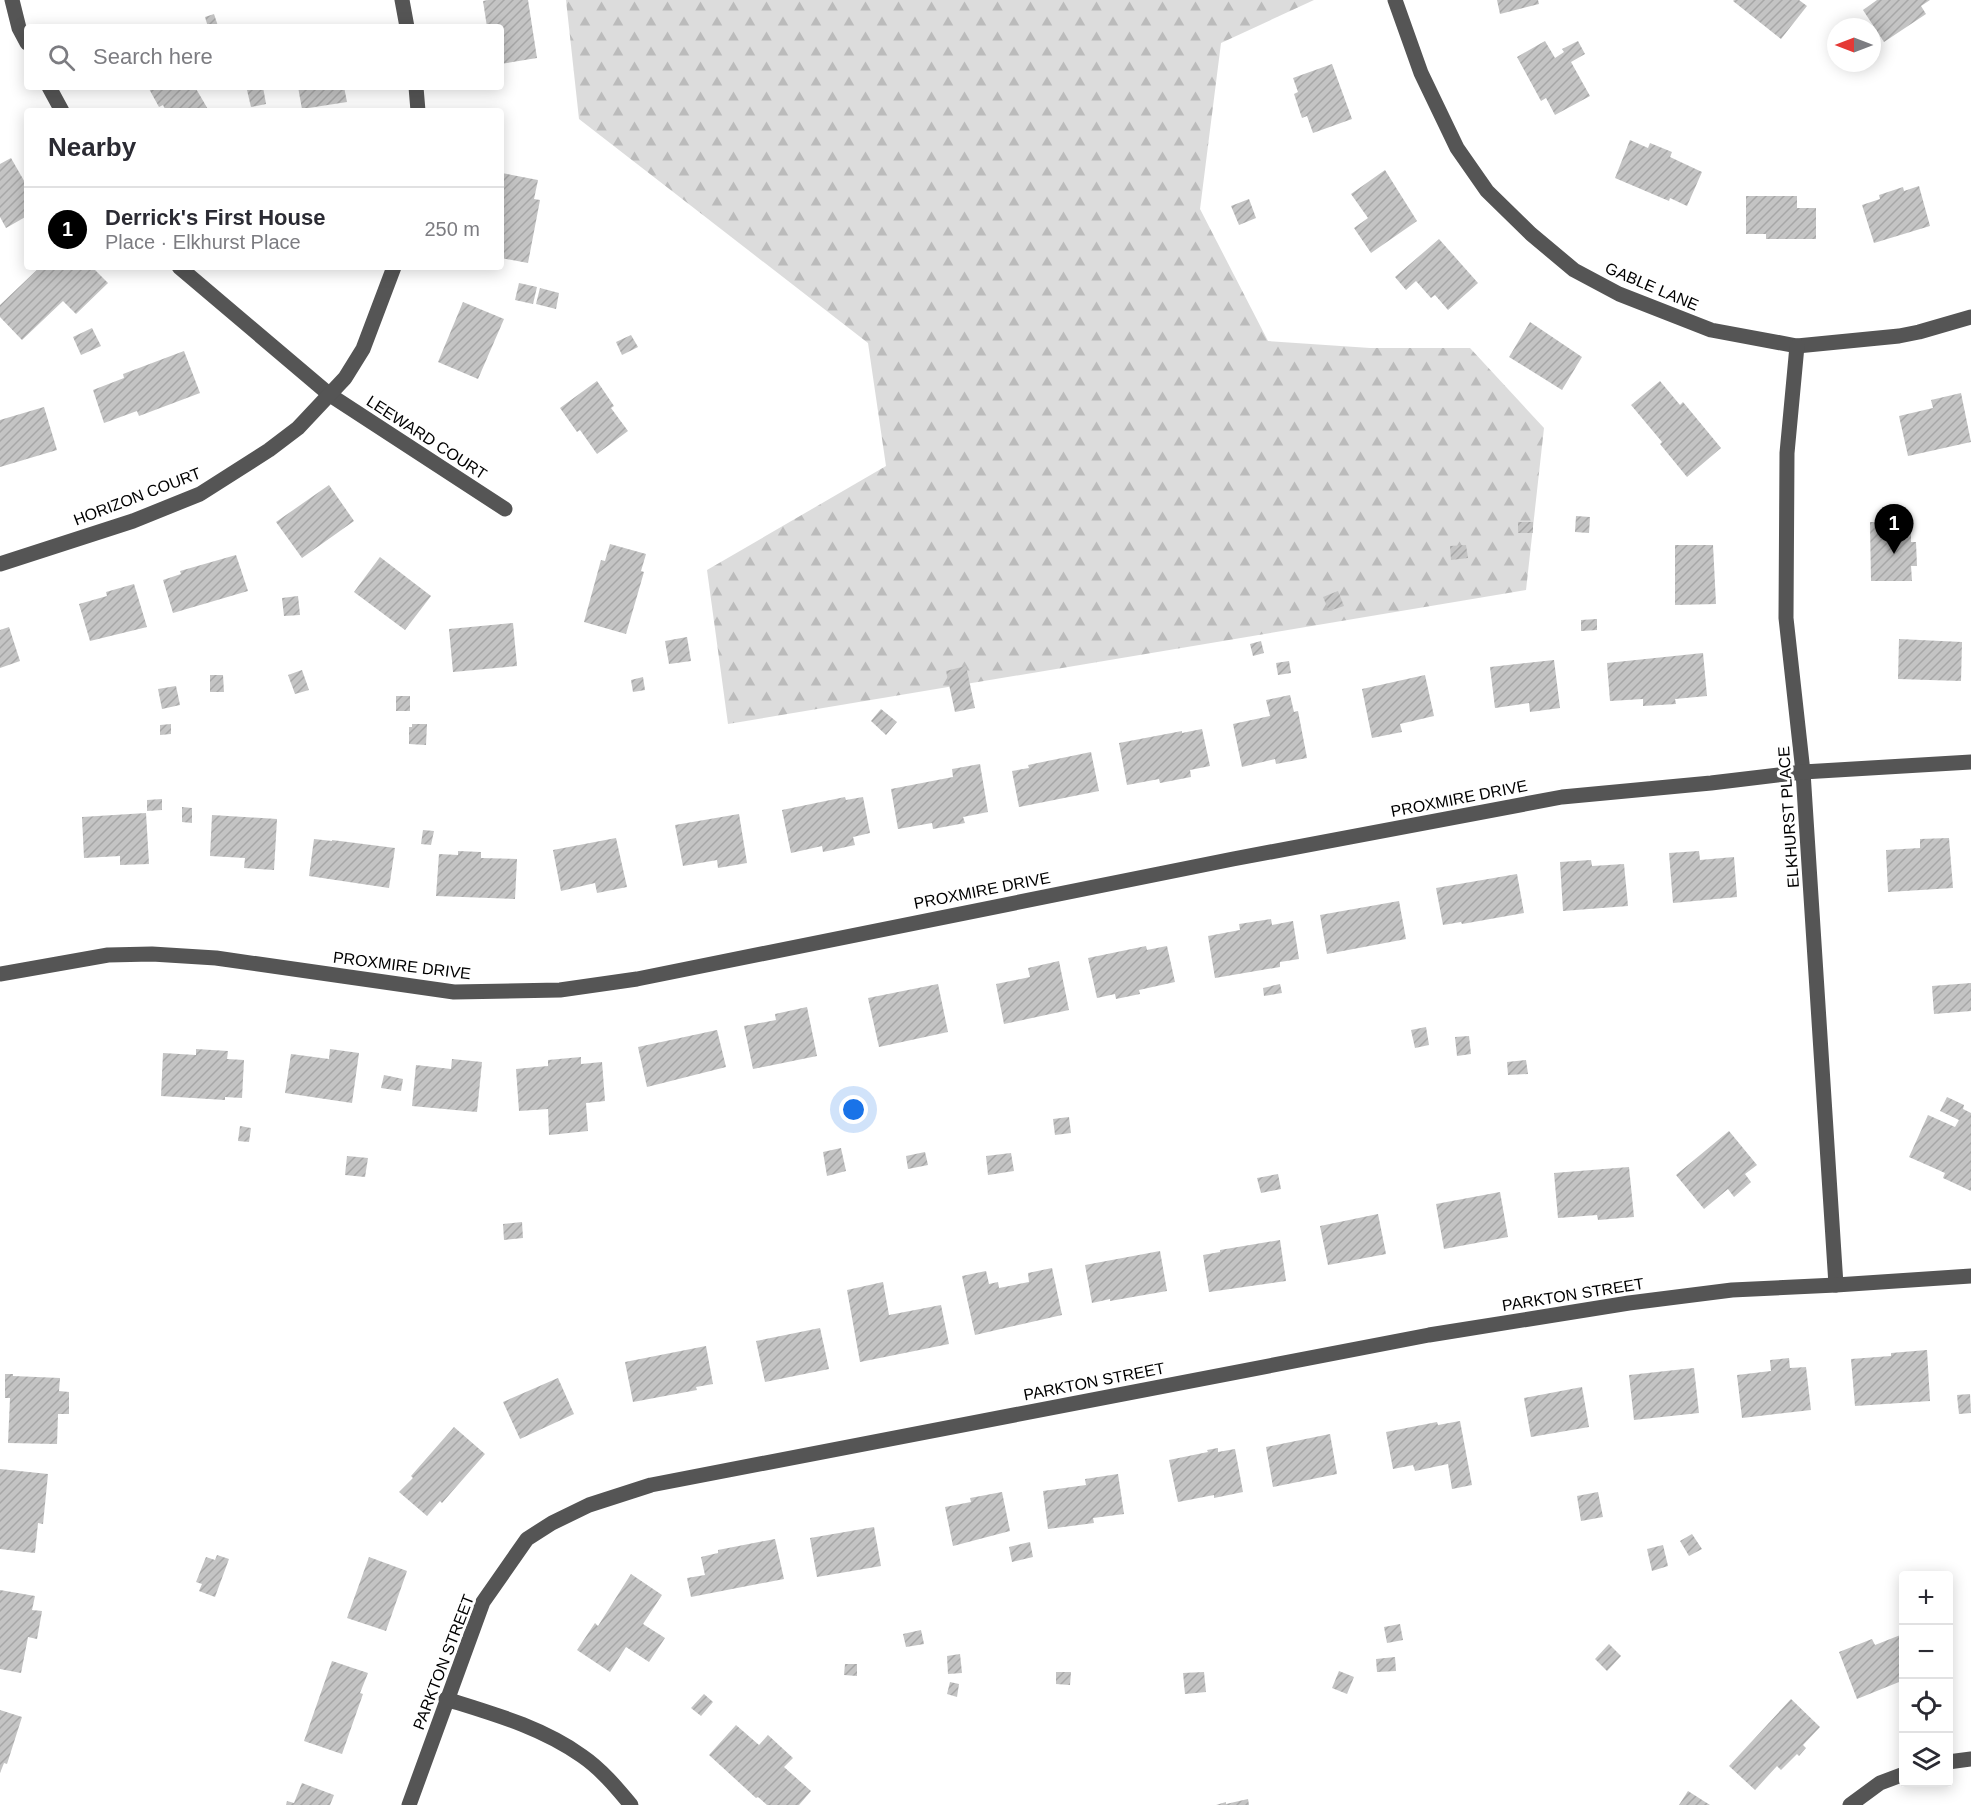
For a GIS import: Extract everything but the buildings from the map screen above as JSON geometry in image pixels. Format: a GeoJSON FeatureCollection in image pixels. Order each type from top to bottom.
{"type":"FeatureCollection","features":[{"type":"Feature","properties":{"kind":"street"},"geometry":{"type":"LineString","coordinates":[[12,0],[19,28],[24,37]]}},
{"type":"Feature","properties":{"kind":"street"},"geometry":{"type":"LineString","coordinates":[[402,0],[406,24]]}},
{"type":"Feature","properties":{"kind":"street","name":"GABLE LANE"},"geometry":{"type":"LineString","coordinates":[[1395,0],[1421,73],[1457,148],[1487,191],[1531,234],[1574,270],[1619,294],[1711,330],[1797,346],[1899,336],[1971,317]]}},
{"type":"Feature","properties":{"kind":"street"},"geometry":{"type":"LineString","coordinates":[[52,90],[60,108]]}},
{"type":"Feature","properties":{"kind":"street"},"geometry":{"type":"LineString","coordinates":[[416,90],[418,108]]}},
{"type":"Feature","properties":{"kind":"street","name":"LEEWARD COURT"},"geometry":{"type":"LineString","coordinates":[[183,270],[330,396],[505,509]]}},
{"type":"Feature","properties":{"kind":"street","name":"HORIZON COURT"},"geometry":{"type":"LineString","coordinates":[[0,564],[133,521],[200,494],[269,450],[298,428],[345,378],[363,349],[393,270]]}},
{"type":"Feature","properties":{"kind":"street","name":"ELKHURST PLACE"},"geometry":{"type":"LineString","coordinates":[[1797,346],[1787,453],[1786,618],[1803,772],[1836,1285]]}},
{"type":"Feature","properties":{"kind":"street","name":"PROXMIRE DRIVE"},"geometry":{"type":"LineString","coordinates":[[0,974],[108,955],[152,954],[216,958],[454,992],[560,990],[637,979],[1198,866],[1562,797],[1803,772],[1971,762]]}},
{"type":"Feature","properties":{"kind":"street","name":"PARKTON STREET"},"geometry":{"type":"LineString","coordinates":[[409,1805],[483,1602],[527,1539],[589,1504],[651,1485],[1429,1335],[1629,1303],[1732,1290],[1971,1276]]}},
{"type":"Feature","properties":{"kind":"street"},"geometry":{"type":"LineString","coordinates":[[446,1699],[518,1721],[583,1756],[607,1777],[631,1805]]}},
{"type":"Feature","properties":{"kind":"street"},"geometry":{"type":"LineString","coordinates":[[1953,1761],[1971,1759]]}},
{"type":"Feature","properties":{"kind":"street"},"geometry":{"type":"LineString","coordinates":[[1850,1805],[1880,1783],[1899,1775]]}},
{"type":"Feature","properties":{"kind":"green space"},"geometry":{"type":"Polygon","coordinates":[[[566,0],[1314,0],[1221,43],[1200,209],[1268,341],[1370,348],[1470,348],[1544,428],[1526,590],[728,724],[707,570],[886,466],[868,343],[579,119],[566,0]]]}},
{"type":"Feature","properties":{"kind":"place","name":"Derrick's First House"},"geometry":{"type":"Point","coordinates":[1894,554]}}]}
